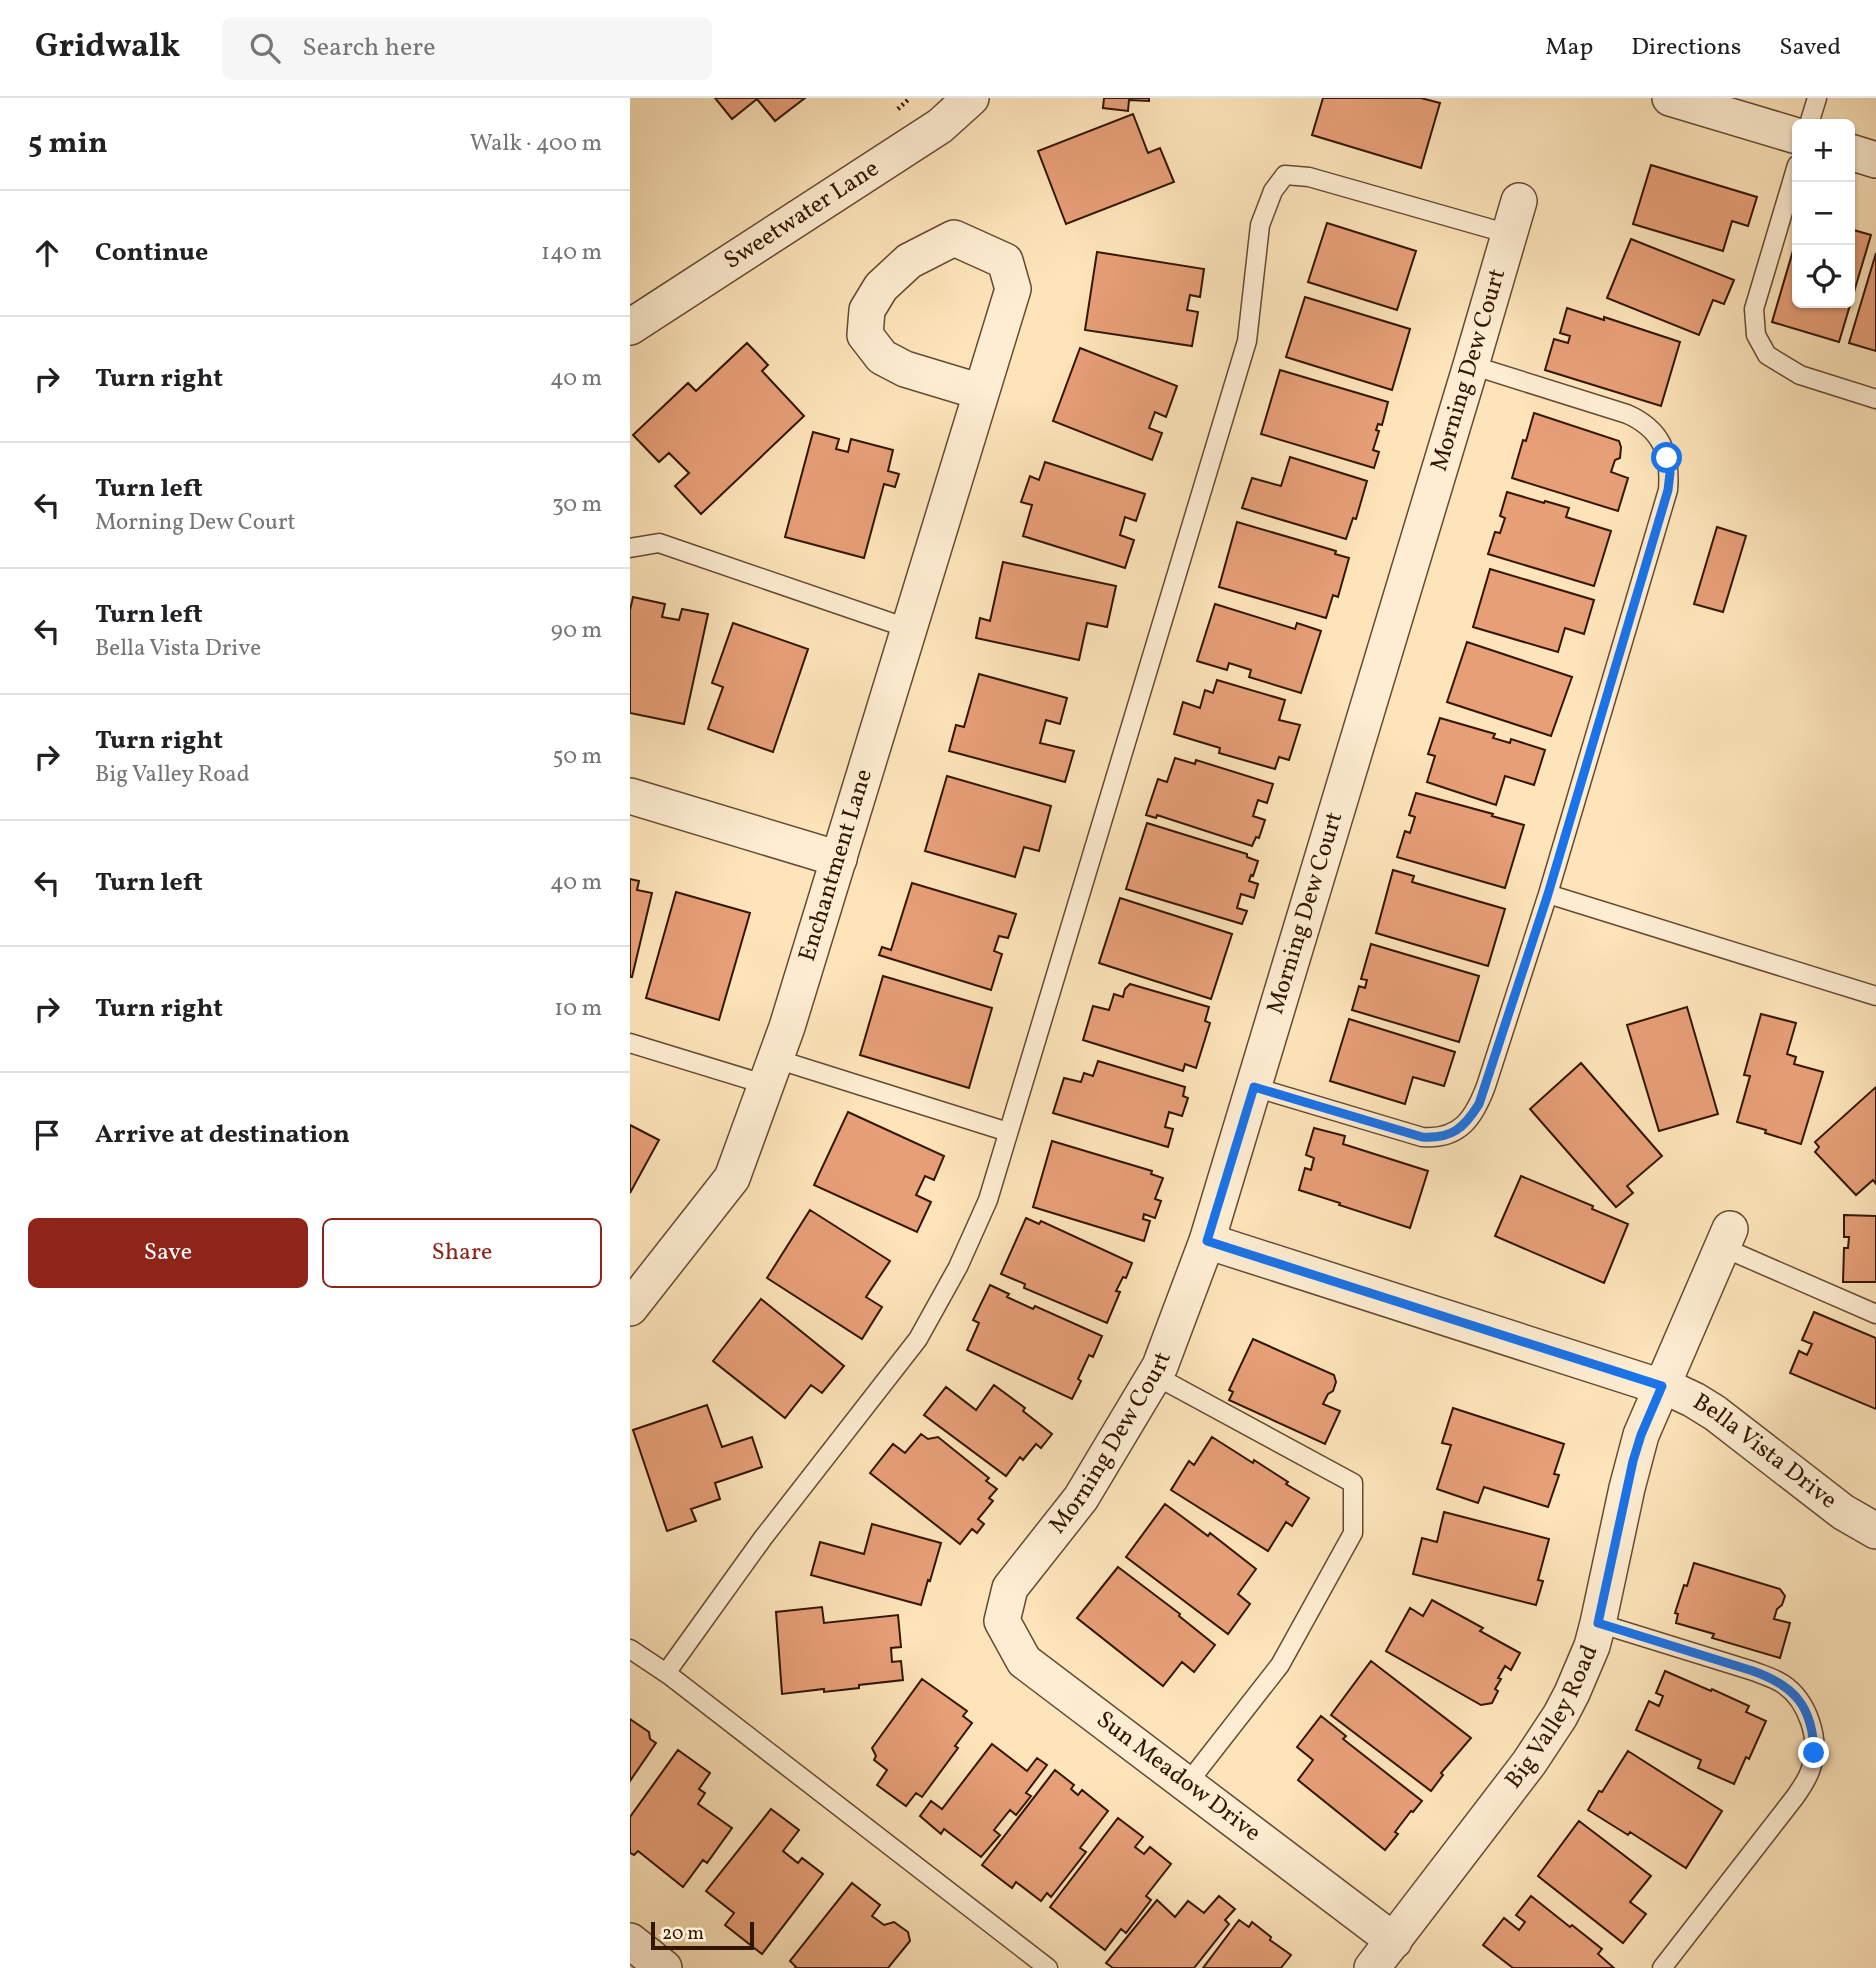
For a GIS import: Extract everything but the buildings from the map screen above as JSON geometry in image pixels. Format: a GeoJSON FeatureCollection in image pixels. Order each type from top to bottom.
{"type":"FeatureCollection","features":[{"type":"Feature","properties":{"kind":"street","name":"Sweetwater Lane"},"geometry":{"type":"LineString","coordinates":[[630,327],[940,126],[971,98]]}},
{"type":"Feature","properties":{"kind":"street"},"geometry":{"type":"LineString","coordinates":[[1670,98],[1792,135]]}},
{"type":"Feature","properties":{"kind":"street"},"geometry":{"type":"LineString","coordinates":[[1855,154],[1876,160]]}},
{"type":"Feature","properties":{"kind":"street","name":"Morning Dew Court"},"geometry":{"type":"LineString","coordinates":[[1010,1588],[1082,1498],[1160,1366],[1207,1241],[1514,218]]}},
{"type":"Feature","properties":{"kind":"street","name":"Enchantment Lane"},"geometry":{"type":"LineString","coordinates":[[630,1308],[732,1178],[771,1072],[839,859],[1013,289],[1005,261],[954,238],[909,261],[881,287],[867,310],[865,335],[882,357],[905,369],[981,392]]}},
{"type":"Feature","properties":{"kind":"street"},"geometry":{"type":"LineString","coordinates":[[630,796],[839,859]]}},
{"type":"Feature","properties":{"kind":"street","name":"Big Valley Road"},"geometry":{"type":"LineString","coordinates":[[1372,1968],[1545,1741],[1572,1693],[1588,1657],[1598,1623],[1641,1435],[1726,1238]]}},
{"type":"Feature","properties":{"kind":"street","name":"Bella Vista Drive"},"geometry":{"type":"LineString","coordinates":[[1207,1241],[1662,1386],[1715,1413],[1843,1512],[1876,1531]]}},
{"type":"Feature","properties":{"kind":"street","name":"Sun Meadow Drive"},"geometry":{"type":"LineString","coordinates":[[1010,1588],[1002,1621],[1024,1661],[1394,1941]]}},
{"type":"Feature","properties":{"kind":"street"},"geometry":{"type":"LineString","coordinates":[[630,1941],[664,1968]]}},
{"type":"Feature","properties":{"kind":"lane"},"geometry":{"type":"LineString","coordinates":[[1811,119],[1817,98]]}},
{"type":"Feature","properties":{"kind":"lane"},"geometry":{"type":"LineString","coordinates":[[666,1673],[762,1538],[918,1339],[958,1267],[983,1211],[1247,341],[1260,225],[1273,191],[1285,175],[1309,177],[1514,218]]}},
{"type":"Feature","properties":{"kind":"lane"},"geometry":{"type":"LineString","coordinates":[[1792,182],[1754,309],[1756,335],[1767,355],[1800,375],[1876,399]]}},
{"type":"Feature","properties":{"kind":"lane"},"geometry":{"type":"LineString","coordinates":[[1254,1087],[1422,1137],[1449,1135],[1461,1128],[1479,1104],[1486,1086],[1548,894],[1668,490],[1670,473],[1662,446],[1654,432],[1643,421],[1471,365]]}},
{"type":"Feature","properties":{"kind":"lane"},"geometry":{"type":"LineString","coordinates":[[630,548],[659,543],[910,629]]}},
{"type":"Feature","properties":{"kind":"lane"},"geometry":{"type":"LineString","coordinates":[[1548,894],[1876,996]]}},
{"type":"Feature","properties":{"kind":"lane"},"geometry":{"type":"LineString","coordinates":[[630,1043],[771,1072],[1008,1132]]}},
{"type":"Feature","properties":{"kind":"lane"},"geometry":{"type":"LineString","coordinates":[[1726,1238],[1876,1314]]}},
{"type":"Feature","properties":{"kind":"lane"},"geometry":{"type":"LineString","coordinates":[[1154,1376],[1353,1483],[1353,1534],[1280,1665],[1187,1784]]}},
{"type":"Feature","properties":{"kind":"lane"},"geometry":{"type":"LineString","coordinates":[[1598,1623],[1753,1671],[1785,1685],[1805,1710],[1814,1741],[1812,1767],[1795,1797],[1662,1968]]}},
{"type":"Feature","properties":{"kind":"lane"},"geometry":{"type":"LineString","coordinates":[[630,1649],[666,1673],[1048,1968]]}},
{"type":"Feature","properties":{"kind":"route"},"geometry":{"type":"LineString","coordinates":[[1667,458],[1670,473],[1668,490],[1548,894],[1479,1104],[1461,1128],[1449,1135],[1422,1137],[1254,1087],[1207,1241],[1662,1386],[1633,1461],[1598,1623],[1753,1671],[1785,1685],[1805,1710],[1811,1725],[1814,1753]]}}]}
